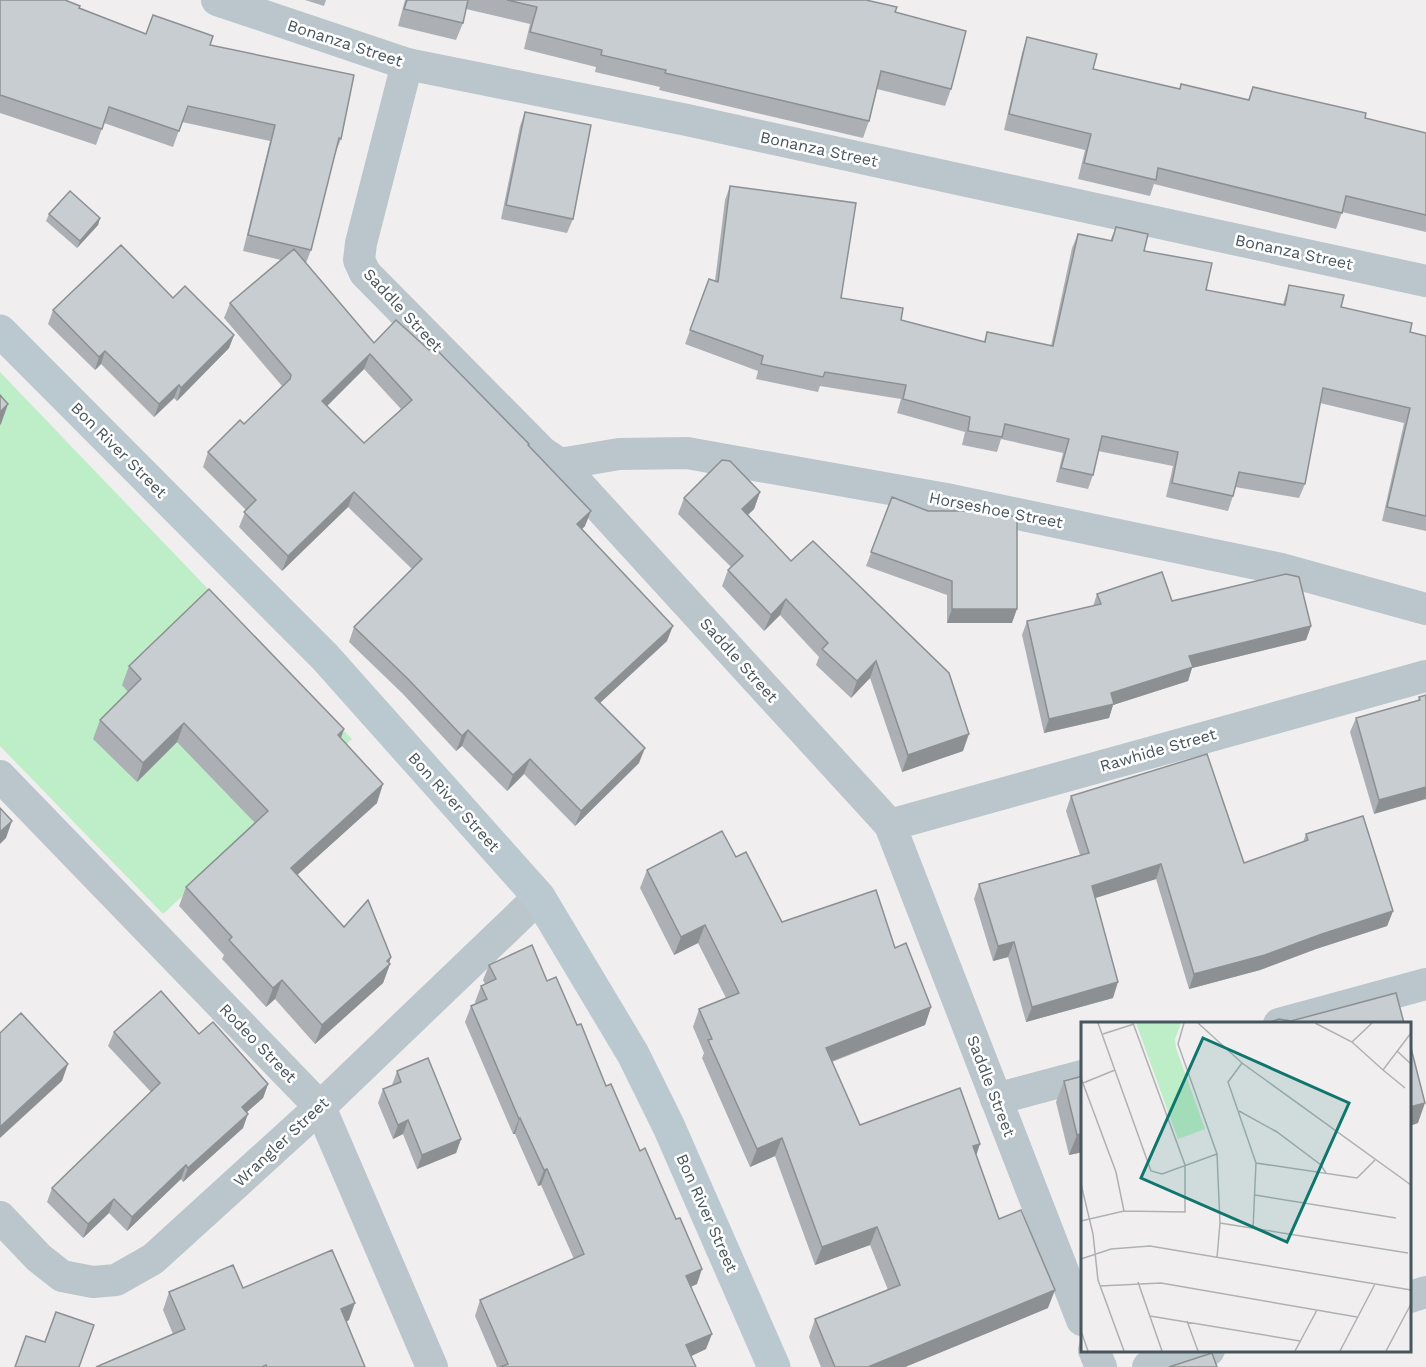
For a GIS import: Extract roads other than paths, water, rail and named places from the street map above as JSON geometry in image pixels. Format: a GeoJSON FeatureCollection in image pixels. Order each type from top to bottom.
{"type":"FeatureCollection","features":[{"type":"Feature","properties":{"kind":"street","name":"Bonanza Street"},"geometry":{"type":"LineString","coordinates":[[217,0],[407,64],[687,120],[1426,281]]}},
{"type":"Feature","properties":{"kind":"street","name":"Saddle Street"},"geometry":{"type":"LineString","coordinates":[[407,64],[361,243],[359,260],[365,273],[543,452],[560,464],[890,825],[1081,1315]]}},
{"type":"Feature","properties":{"kind":"street","name":"Bon River Street"},"geometry":{"type":"LineString","coordinates":[[0,331],[325,657],[539,897],[633,1054],[669,1126],[774,1367]]}},
{"type":"Feature","properties":{"kind":"street","name":"Horseshoe Street"},"geometry":{"type":"LineString","coordinates":[[560,464],[619,454],[687,453],[946,499],[1281,568],[1426,609]]}},
{"type":"Feature","properties":{"kind":"street","name":"Rawhide Street"},"geometry":{"type":"LineString","coordinates":[[890,825],[1426,676]]}},
{"type":"Feature","properties":{"kind":"street","name":"Rodeo Street"},"geometry":{"type":"LineString","coordinates":[[0,776],[320,1107],[432,1367]]}},
{"type":"Feature","properties":{"kind":"street","name":"Wrangler Street"},"geometry":{"type":"LineString","coordinates":[[0,1217],[39,1258],[62,1276],[93,1282],[116,1280],[153,1259],[320,1107],[539,897]]}},
{"type":"Feature","properties":{"kind":"street"},"geometry":{"type":"LineString","coordinates":[[1283,1022],[1426,984]]}},
{"type":"Feature","properties":{"kind":"street"},"geometry":{"type":"LineString","coordinates":[[996,1099],[1081,1077]]}},
{"type":"Feature","properties":{"kind":"street"},"geometry":{"type":"LineString","coordinates":[[1411,1297],[1426,1292]]}},
{"type":"Feature","properties":{"kind":"street"},"geometry":{"type":"LineString","coordinates":[[1096,1352],[1101,1367]]}},
{"type":"Feature","properties":{"kind":"street"},"geometry":{"type":"LineString","coordinates":[[1148,1367],[1202,1352]]}}]}
